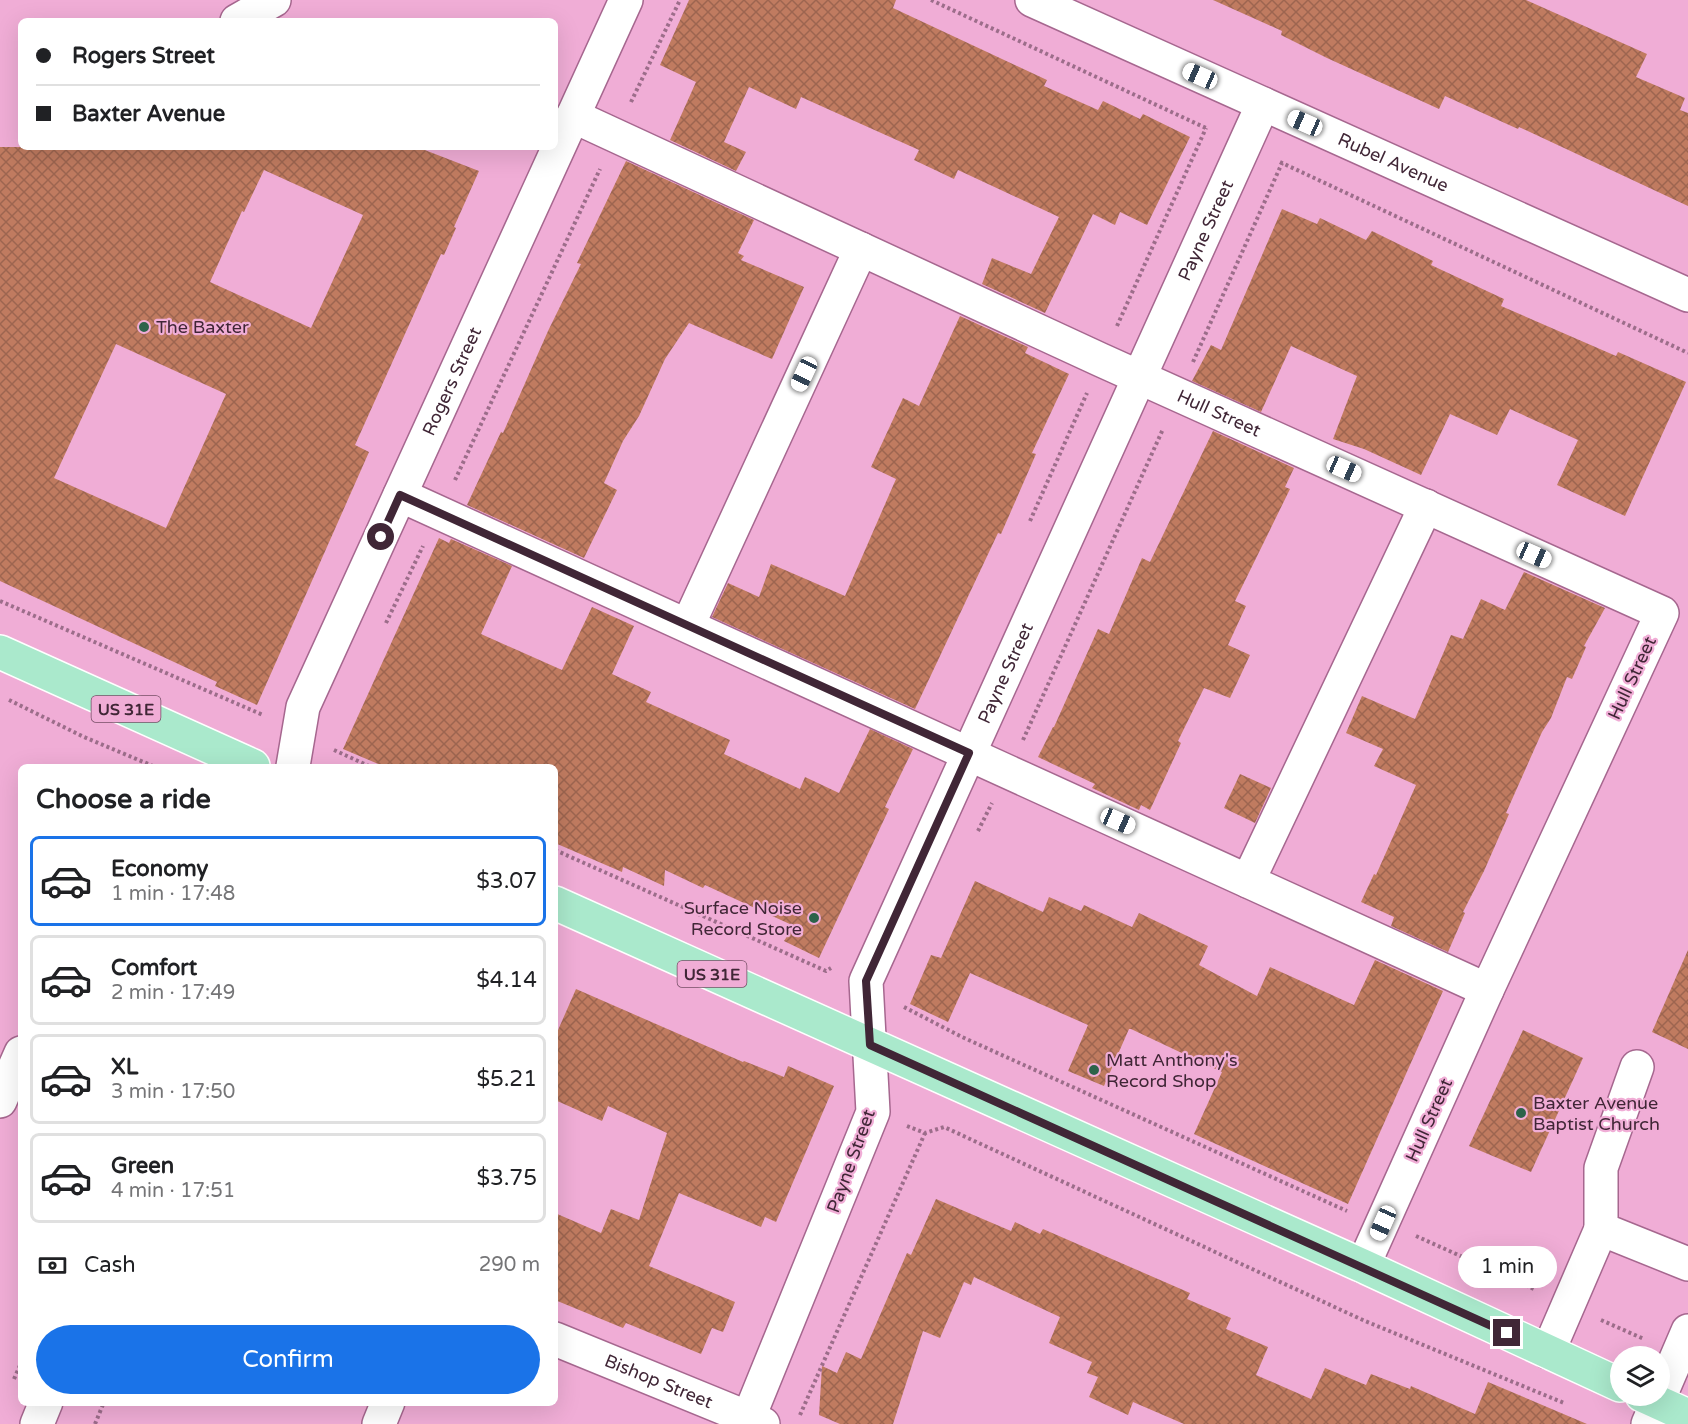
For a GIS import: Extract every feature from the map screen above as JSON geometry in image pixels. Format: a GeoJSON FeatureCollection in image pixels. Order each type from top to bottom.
{"type":"FeatureCollection","features":[{"type":"Feature","properties":{"kind":"main road","name":"US 31E"},"geometry":{"type":"LineString","coordinates":[[0,652],[249,764]]}},
{"type":"Feature","properties":{"kind":"main road","name":"US 31E"},"geometry":{"type":"LineString","coordinates":[[558,904],[1363,1266],[1610,1380]]}},
{"type":"Feature","properties":{"kind":"main road"},"geometry":{"type":"LineString","coordinates":[[1649,1407],[1688,1416]]}},
{"type":"Feature","properties":{"kind":"street"},"geometry":{"type":"LineString","coordinates":[[242,18],[274,0]]}},
{"type":"Feature","properties":{"kind":"street","name":"Rogers Street"},"geometry":{"type":"LineString","coordinates":[[558,149],[626,0]]}},
{"type":"Feature","properties":{"kind":"street","name":"Rubel Avenue"},"geometry":{"type":"LineString","coordinates":[[1032,0],[1688,295]]}},
{"type":"Feature","properties":{"kind":"street","name":"Payne Street"},"geometry":{"type":"LineString","coordinates":[[752,1422],[873,1112],[866,981],[1263,104]]}},
{"type":"Feature","properties":{"kind":"street","name":"Hull Street"},"geometry":{"type":"LineString","coordinates":[[573,116],[1178,395],[1662,613],[1487,990],[1363,1266]]}},
{"type":"Feature","properties":{"kind":"street","name":"Rogers Street"},"geometry":{"type":"LineString","coordinates":[[293,764],[303,707],[557,150]]}},
{"type":"Feature","properties":{"kind":"street"},"geometry":{"type":"LineString","coordinates":[[688,625],[861,249]]}},
{"type":"Feature","properties":{"kind":"street"},"geometry":{"type":"LineString","coordinates":[[400,495],[1487,990]]}},
{"type":"Feature","properties":{"kind":"street"},"geometry":{"type":"LineString","coordinates":[[1248,881],[1426,506]]}},
{"type":"Feature","properties":{"kind":"street"},"geometry":{"type":"LineString","coordinates":[[18,1060],[0,1101],[18,1110]]}},
{"type":"Feature","properties":{"kind":"street"},"geometry":{"type":"LineString","coordinates":[[1548,1352],[1601,1229],[1602,1168],[1637,1067]]}},
{"type":"Feature","properties":{"kind":"street"},"geometry":{"type":"LineString","coordinates":[[1601,1229],[1688,1264]]}},
{"type":"Feature","properties":{"kind":"street","name":"Bishop Street"},"geometry":{"type":"LineString","coordinates":[[558,1340],[752,1422]]}},
{"type":"Feature","properties":{"kind":"street"},"geometry":{"type":"LineString","coordinates":[[1649,1407],[1683,1343]]}},
{"type":"Feature","properties":{"kind":"street"},"geometry":{"type":"LineString","coordinates":[[37,1424],[44,1406]]}},
{"type":"Feature","properties":{"kind":"street"},"geometry":{"type":"LineString","coordinates":[[379,1424],[386,1406]]}},
{"type":"Feature","properties":{"kind":"path"},"geometry":{"type":"LineString","coordinates":[[383,628],[440,512],[680,0]]}},
{"type":"Feature","properties":{"kind":"path"},"geometry":{"type":"LineString","coordinates":[[932,0],[1688,353]]}},
{"type":"Feature","properties":{"kind":"path"},"geometry":{"type":"LineString","coordinates":[[977,833],[1009,771],[1282,163]]}},
{"type":"Feature","properties":{"kind":"path"},"geometry":{"type":"LineString","coordinates":[[0,601],[257,713],[300,728],[338,753],[364,764]]}},
{"type":"Feature","properties":{"kind":"path"},"geometry":{"type":"LineString","coordinates":[[0,696],[84,737],[148,764]]}},
{"type":"Feature","properties":{"kind":"path"},"geometry":{"type":"LineString","coordinates":[[558,851],[826,971],[840,962],[904,1008],[1354,1214],[1403,1230],[1569,1305],[1683,1343]]}},
{"type":"Feature","properties":{"kind":"path"},"geometry":{"type":"LineString","coordinates":[[873,1112],[925,1133],[944,1126],[1365,1321],[1568,1405]]}},
{"type":"Feature","properties":{"kind":"path"},"geometry":{"type":"LineString","coordinates":[[796,1424],[925,1133]]}},
{"type":"Feature","properties":{"kind":"path"},"geometry":{"type":"LineString","coordinates":[[95,1424],[102,1406]]}},
{"type":"Feature","properties":{"kind":"building"},"geometry":{"type":"Polygon","coordinates":[[[689,0],[896,0],[893,8],[1047,80],[1044,86],[1098,110],[1103,101],[1140,119],[1143,114],[1190,137],[1147,225],[1120,212],[1115,225],[1093,214],[1045,313],[982,284],[992,258],[1031,274],[1059,217],[958,170],[954,179],[914,160],[919,150],[801,97],[796,109],[749,87],[724,142],[746,152],[736,171],[670,140],[696,82],[660,65],[689,0]]]}},
{"type":"Feature","properties":{"kind":"building"},"geometry":{"type":"Polygon","coordinates":[[[1213,0],[1526,0],[1647,54],[1636,77],[1685,98],[1680,110],[1688,113],[1688,206],[1519,127],[1518,129],[1445,96],[1439,109],[1327,58],[1281,35],[1282,31],[1213,0]]]}},
{"type":"Feature","properties":{"kind":"building","name":"The Baxter"},"geometry":{"type":"Polygon","coordinates":[[[0,147],[18,147],[18,150],[425,150],[479,171],[444,255],[441,254],[355,445],[369,452],[257,705],[215,686],[217,682],[0,581],[0,147]],[[264,170],[244,212],[242,211],[210,282],[311,328],[363,215],[264,170]],[[116,344],[54,478],[166,528],[226,394],[116,344]]]}},
{"type":"Feature","properties":{"kind":"building"},"geometry":{"type":"Polygon","coordinates":[[[626,161],[754,220],[738,253],[744,256],[741,260],[804,287],[772,359],[689,323],[665,359],[639,416],[623,441],[604,483],[617,490],[584,558],[467,505],[501,432],[503,433],[548,331],[581,264],[577,263],[626,161]]]}},
{"type":"Feature","properties":{"kind":"building"},"geometry":{"type":"Polygon","coordinates":[[[1282,209],[1317,224],[1320,218],[1366,240],[1372,231],[1433,261],[1431,265],[1504,299],[1501,306],[1616,356],[1618,352],[1686,382],[1625,516],[1557,485],[1578,440],[1510,409],[1497,435],[1450,414],[1421,475],[1364,449],[1333,439],[1357,376],[1291,346],[1261,412],[1192,381],[1211,345],[1221,350],[1282,209]]]}},
{"type":"Feature","properties":{"kind":"building"},"geometry":{"type":"Polygon","coordinates":[[[960,316],[1028,347],[1025,353],[1069,374],[1032,453],[1036,454],[1001,534],[998,533],[915,709],[712,617],[728,583],[759,597],[771,564],[845,596],[896,479],[871,467],[903,398],[919,406],[960,316]]]}},
{"type":"Feature","properties":{"kind":"building"},"geometry":{"type":"Polygon","coordinates":[[[1213,431],[1294,468],[1285,487],[1290,489],[1235,601],[1246,606],[1228,645],[1250,655],[1230,698],[1204,688],[1178,741],[1181,743],[1150,810],[1141,805],[1139,810],[1092,788],[1095,784],[1038,757],[1098,629],[1109,634],[1142,558],[1150,562],[1213,431]]]}},
{"type":"Feature","properties":{"kind":"building"},"geometry":{"type":"Polygon","coordinates":[[[439,538],[449,543],[451,539],[512,566],[481,634],[562,670],[592,607],[634,626],[612,674],[651,692],[646,702],[730,740],[724,754],[800,789],[805,777],[839,793],[870,729],[913,749],[885,807],[889,809],[819,958],[784,941],[794,926],[705,885],[703,888],[665,870],[664,886],[623,867],[622,872],[558,844],[558,764],[378,764],[343,749],[439,538]]]}},
{"type":"Feature","properties":{"kind":"building"},"geometry":{"type":"Polygon","coordinates":[[[1524,572],[1605,608],[1584,646],[1586,647],[1572,679],[1567,677],[1551,718],[1542,732],[1506,813],[1509,814],[1484,871],[1463,912],[1465,913],[1448,952],[1391,926],[1394,917],[1361,902],[1374,874],[1376,875],[1416,785],[1374,766],[1383,749],[1346,733],[1362,696],[1415,719],[1451,635],[1463,639],[1481,599],[1505,610],[1524,572]]]}},
{"type":"Feature","properties":{"kind":"building"},"geometry":{"type":"Polygon","coordinates":[[[1240,774],[1271,788],[1255,823],[1224,808],[1240,774]]]}},
{"type":"Feature","properties":{"kind":"building"},"geometry":{"type":"Polygon","coordinates":[[[975,881],[1043,912],[1049,897],[1081,911],[1084,905],[1132,927],[1139,913],[1208,946],[1199,965],[1257,996],[1270,967],[1354,1005],[1375,960],[1443,991],[1348,1204],[1194,1134],[1222,1072],[1131,1029],[1129,1029],[1104,1086],[1068,1071],[1088,1025],[970,973],[948,1022],[910,1004],[931,955],[941,958],[975,881]]]}},
{"type":"Feature","properties":{"kind":"building"},"geometry":{"type":"Polygon","coordinates":[[[1688,950],[1688,1049],[1652,1032],[1688,950]]]}},
{"type":"Feature","properties":{"kind":"building"},"geometry":{"type":"Polygon","coordinates":[[[576,989],[743,1062],[784,1077],[788,1066],[834,1086],[776,1222],[765,1217],[761,1227],[679,1193],[649,1266],[735,1302],[723,1332],[712,1328],[701,1354],[626,1323],[623,1328],[558,1301],[558,1214],[601,1233],[611,1209],[639,1220],[667,1133],[608,1106],[602,1121],[558,1101],[558,1030],[576,989]]]}},
{"type":"Feature","properties":{"kind":"building","name":"Baxter Avenue Baptist Church"},"geometry":{"type":"Polygon","coordinates":[[[1523,1030],[1583,1058],[1531,1172],[1469,1146],[1523,1030]]]}},
{"type":"Feature","properties":{"kind":"building"},"geometry":{"type":"Polygon","coordinates":[[[936,1199],[1011,1231],[1015,1222],[1040,1234],[1043,1229],[1190,1293],[1187,1299],[1231,1318],[1226,1329],[1268,1347],[1256,1375],[1311,1399],[1325,1368],[1366,1385],[1371,1374],[1410,1389],[1411,1386],[1475,1414],[1488,1382],[1587,1424],[1184,1424],[1133,1402],[1128,1415],[1089,1397],[1098,1377],[1087,1373],[1092,1362],[1049,1343],[1060,1317],[974,1277],[971,1285],[964,1282],[940,1338],[923,1331],[893,1424],[840,1424],[819,1415],[822,1366],[837,1373],[846,1352],[861,1359],[907,1253],[911,1255],[936,1199]]]}},
{"type":"Feature","properties":{"kind":"place","name":"The Baxter"},"geometry":{"type":"Point","coordinates":[144,327]}},
{"type":"Feature","properties":{"kind":"place","name":"Surface Noise Record Store"},"geometry":{"type":"Point","coordinates":[814,918]}},
{"type":"Feature","properties":{"kind":"place","name":"Matt Anthony's Record Shop"},"geometry":{"type":"Point","coordinates":[1094,1070]}},
{"type":"Feature","properties":{"kind":"place","name":"Baxter Avenue Baptist Church"},"geometry":{"type":"Point","coordinates":[1521,1113]}},
{"type":"Feature","properties":{"kind":"route"},"geometry":{"type":"LineString","coordinates":[[381,537],[400,495],[969,753],[866,981],[870,1045],[1507,1333]]}}]}
